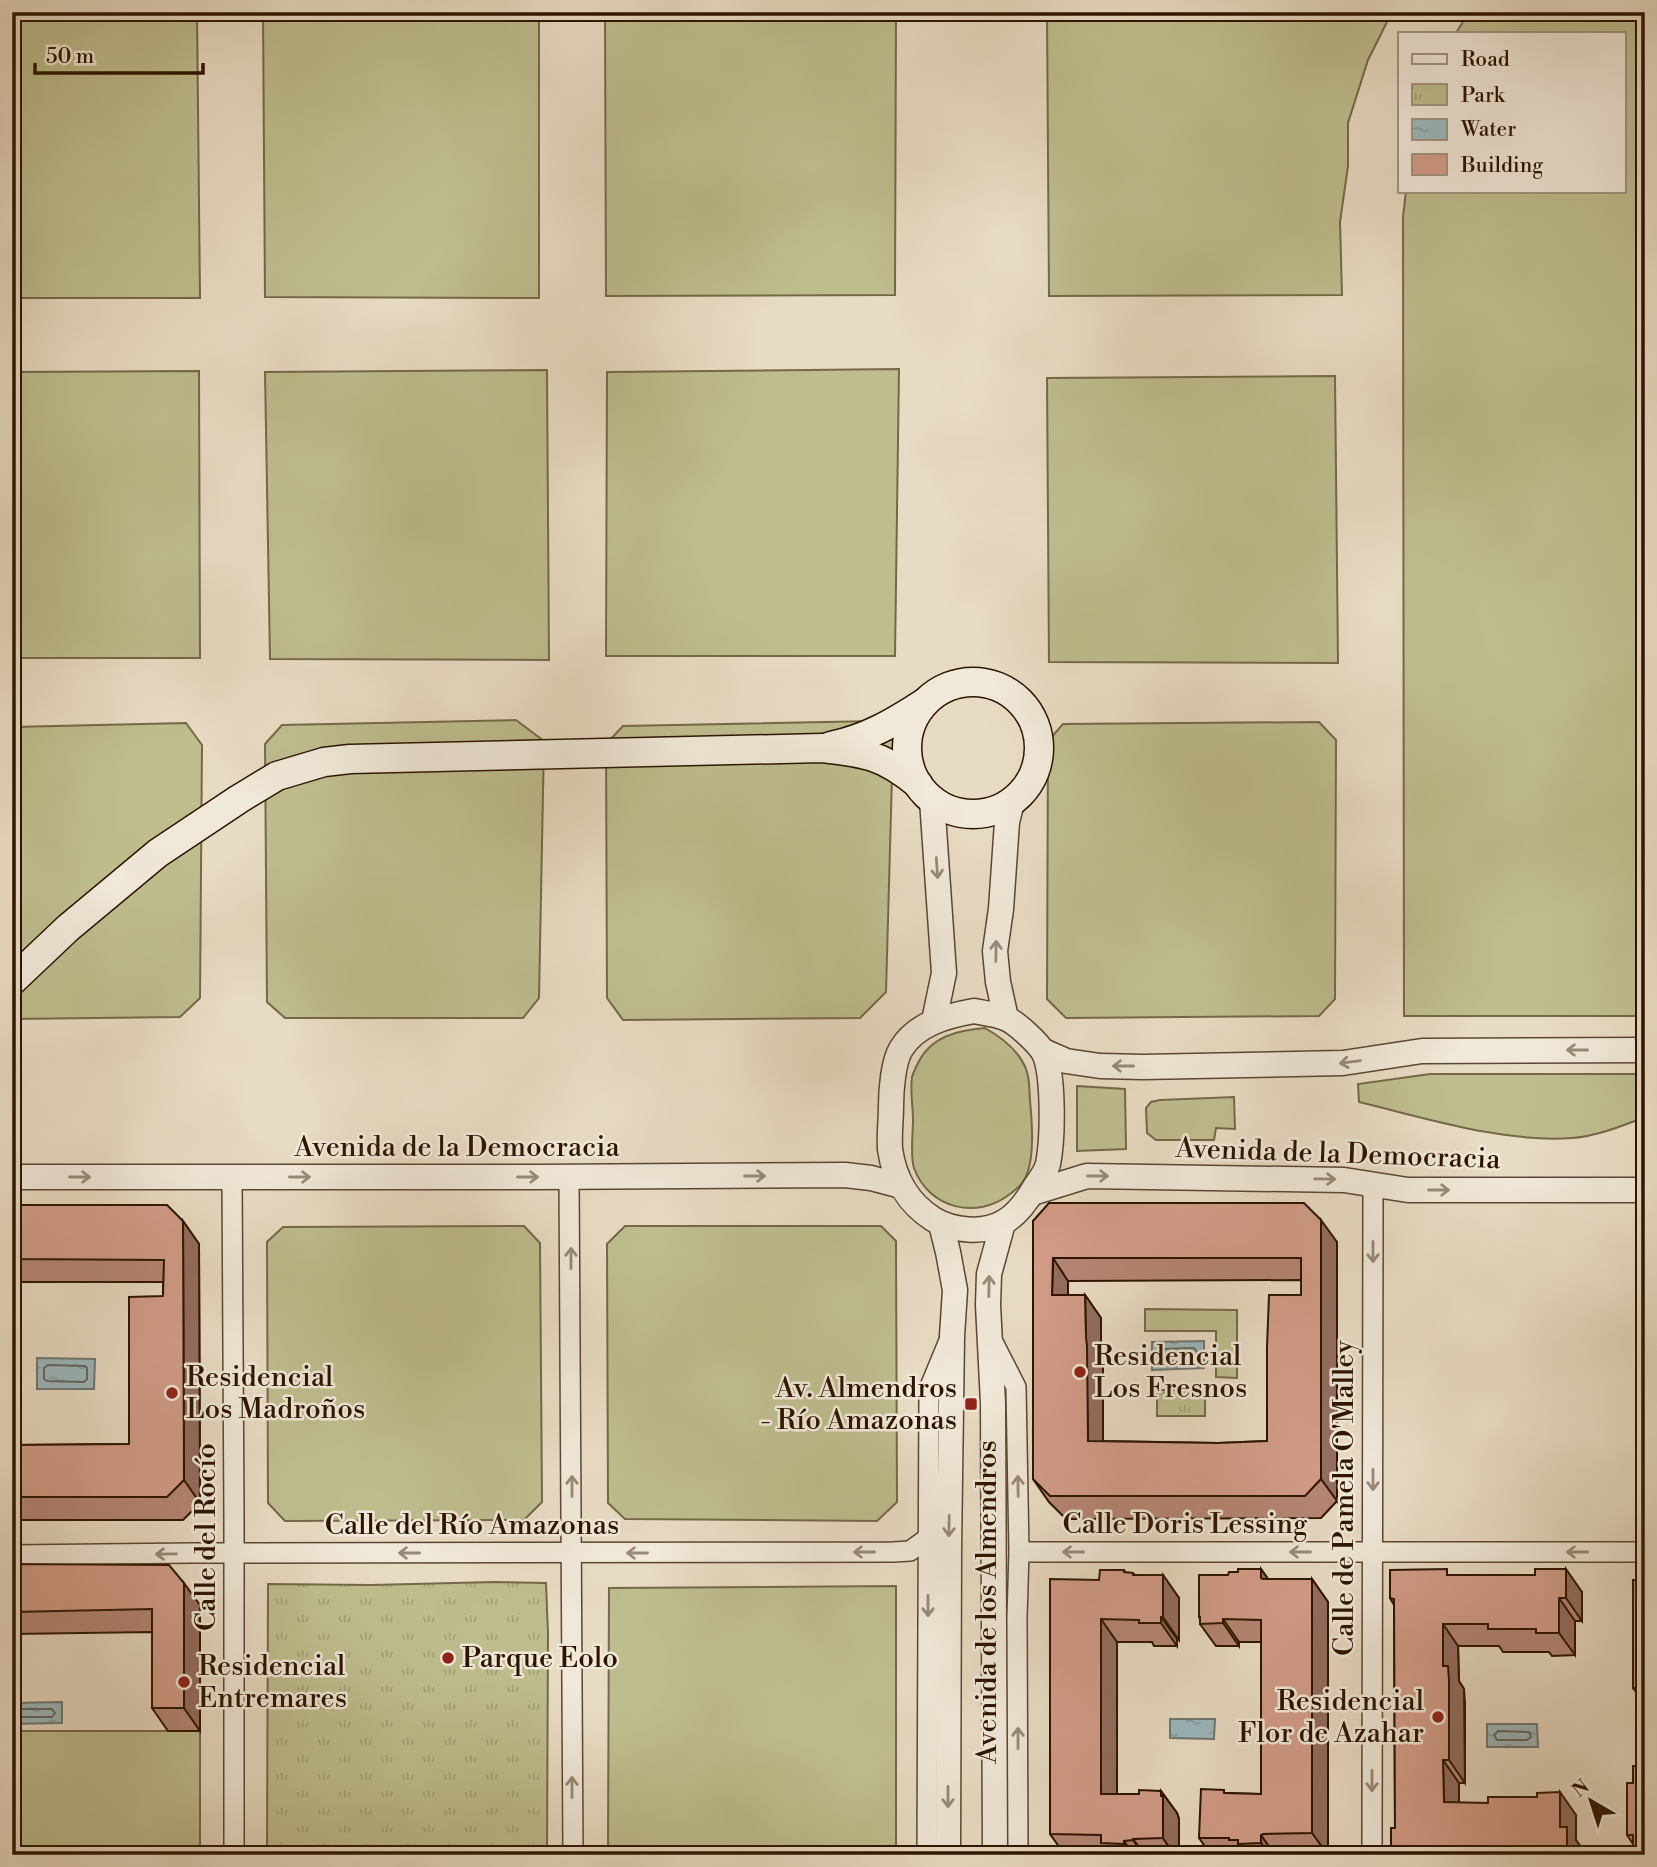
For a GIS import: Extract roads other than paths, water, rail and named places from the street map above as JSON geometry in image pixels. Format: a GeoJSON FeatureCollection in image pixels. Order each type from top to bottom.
{"type":"FeatureCollection","features":[{"type":"Feature","properties":{"kind":"main road"},"geometry":{"type":"LineString","coordinates":[[12,981],[68,928],[158,853],[277,776],[324,762],[350,759],[822,748],[852,751],[879,758],[899,769],[951,811],[972,815],[993,812],[1012,802],[1028,785],[1037,765],[1039,744],[1037,724],[1025,705],[1008,690],[987,682],[965,682],[943,689],[878,731],[852,742],[822,748]]}},
{"type":"Feature","properties":{"kind":"main road"},"geometry":{"type":"LineString","coordinates":[[925,702],[913,721],[907,743],[909,764],[925,792]]}},
{"type":"Feature","properties":{"kind":"street"},"geometry":{"type":"LineString","coordinates":[[925,792],[944,974],[934,1021]]}},
{"type":"Feature","properties":{"kind":"street"},"geometry":{"type":"LineString","coordinates":[[1006,1018],[995,951],[1007,822],[1012,802]]}},
{"type":"Feature","properties":{"kind":"street"},"geometry":{"type":"LineString","coordinates":[[974,1011],[1006,1018],[1029,1036],[1043,1052],[1049,1069],[1052,1090],[1048,1166],[1024,1206],[1003,1223],[981,1229],[961,1229],[941,1224],[926,1214],[901,1186],[894,1170],[890,1146],[892,1085],[900,1050],[916,1032],[949,1015],[974,1011]]}},
{"type":"Feature","properties":{"kind":"street"},"geometry":{"type":"LineString","coordinates":[[1043,1052],[1066,1061],[1100,1066],[1143,1066],[1343,1063],[1422,1051],[1645,1050]]}},
{"type":"Feature","properties":{"kind":"street","name":"Avenida de la Democracia"},"geometry":{"type":"LineString","coordinates":[[12,1177],[845,1175],[872,1178],[901,1186]]}},
{"type":"Feature","properties":{"kind":"street","name":"Avenida de la Democracia"},"geometry":{"type":"LineString","coordinates":[[1032,1193],[1087,1176],[1344,1180],[1408,1190],[1645,1190]]}},
{"type":"Feature","properties":{"kind":"street","name":"Calle del Rocío"},"geometry":{"type":"LineString","coordinates":[[232,1177],[234,1855]]}},
{"type":"Feature","properties":{"kind":"street"},"geometry":{"type":"LineString","coordinates":[[569,1177],[573,1855]]}},
{"type":"Feature","properties":{"kind":"street","name":"Calle de Pamela O'Malley"},"geometry":{"type":"LineString","coordinates":[[1371,1184],[1372,1855]]}},
{"type":"Feature","properties":{"kind":"street","name":"Avenida de los Almendros"},"geometry":{"type":"LineString","coordinates":[[995,1855],[993,1403],[988,1305],[989,1274],[1003,1223]]}},
{"type":"Feature","properties":{"kind":"street","name":"Avenida de los Almendros"},"geometry":{"type":"LineString","coordinates":[[941,1224],[955,1290],[952,1336],[948,1855]]}},
{"type":"Feature","properties":{"kind":"street","name":"Avenida de los Almendros"},"geometry":{"type":"LineString","coordinates":[[927,1855],[929,1389],[952,1336]]}},
{"type":"Feature","properties":{"kind":"street","name":"Avenida de los Almendros"},"geometry":{"type":"LineString","coordinates":[[991,1337],[1016,1387],[1019,1552],[1018,1855]]}},
{"type":"Feature","properties":{"kind":"street","name":"Calle del Río Amazonas"},"geometry":{"type":"LineString","coordinates":[[12,1555],[894,1552],[911,1551],[928,1538]]}},
{"type":"Feature","properties":{"kind":"street","name":"Calle Doris Lessing"},"geometry":{"type":"LineString","coordinates":[[1019,1552],[1645,1552]]}},
{"type":"Feature","properties":{"kind":"street","name":"Avenida de los Almendros"},"geometry":{"type":"LineString","coordinates":[[927,1776],[948,1739]]}},
{"type":"Feature","properties":{"kind":"street","name":"Avenida de los Almendros"},"geometry":{"type":"LineString","coordinates":[[995,1756],[1018,1789]]}},
{"type":"Feature","properties":{"kind":"water"},"geometry":{"type":"Polygon","coordinates":[[[1204,1341],[1204,1368],[1152,1370],[1152,1342],[1204,1341]]]}},
{"type":"Feature","properties":{"kind":"water"},"geometry":{"type":"Polygon","coordinates":[[[37,1358],[95,1359],[94,1389],[37,1389],[37,1358]]]}},
{"type":"Feature","properties":{"kind":"water"},"geometry":{"type":"Polygon","coordinates":[[[62,1702],[62,1723],[12,1724],[12,1703],[62,1702]]]}},
{"type":"Feature","properties":{"kind":"water"},"geometry":{"type":"Polygon","coordinates":[[[1170,1719],[1215,1719],[1214,1739],[1170,1738],[1170,1719]]]}},
{"type":"Feature","properties":{"kind":"water"},"geometry":{"type":"Polygon","coordinates":[[[1487,1724],[1537,1724],[1538,1747],[1487,1747],[1487,1724]]]}},
{"type":"Feature","properties":{"kind":"place","name":"Residencial Los Fresnos"},"geometry":{"type":"Point","coordinates":[1080,1372]}},
{"type":"Feature","properties":{"kind":"place","name":"Residencial Los Madroños"},"geometry":{"type":"Point","coordinates":[172,1393]}},
{"type":"Feature","properties":{"kind":"place","name":"Av. Almendros - Río Amazonas"},"geometry":{"type":"Point","coordinates":[971,1404]}},
{"type":"Feature","properties":{"kind":"place","name":"Parque Eolo"},"geometry":{"type":"Point","coordinates":[448,1658]}},
{"type":"Feature","properties":{"kind":"place","name":"Residencial Entremares"},"geometry":{"type":"Point","coordinates":[184,1682]}},
{"type":"Feature","properties":{"kind":"place","name":"Residencial Flor de Azahar"},"geometry":{"type":"Point","coordinates":[1438,1717]}}]}
